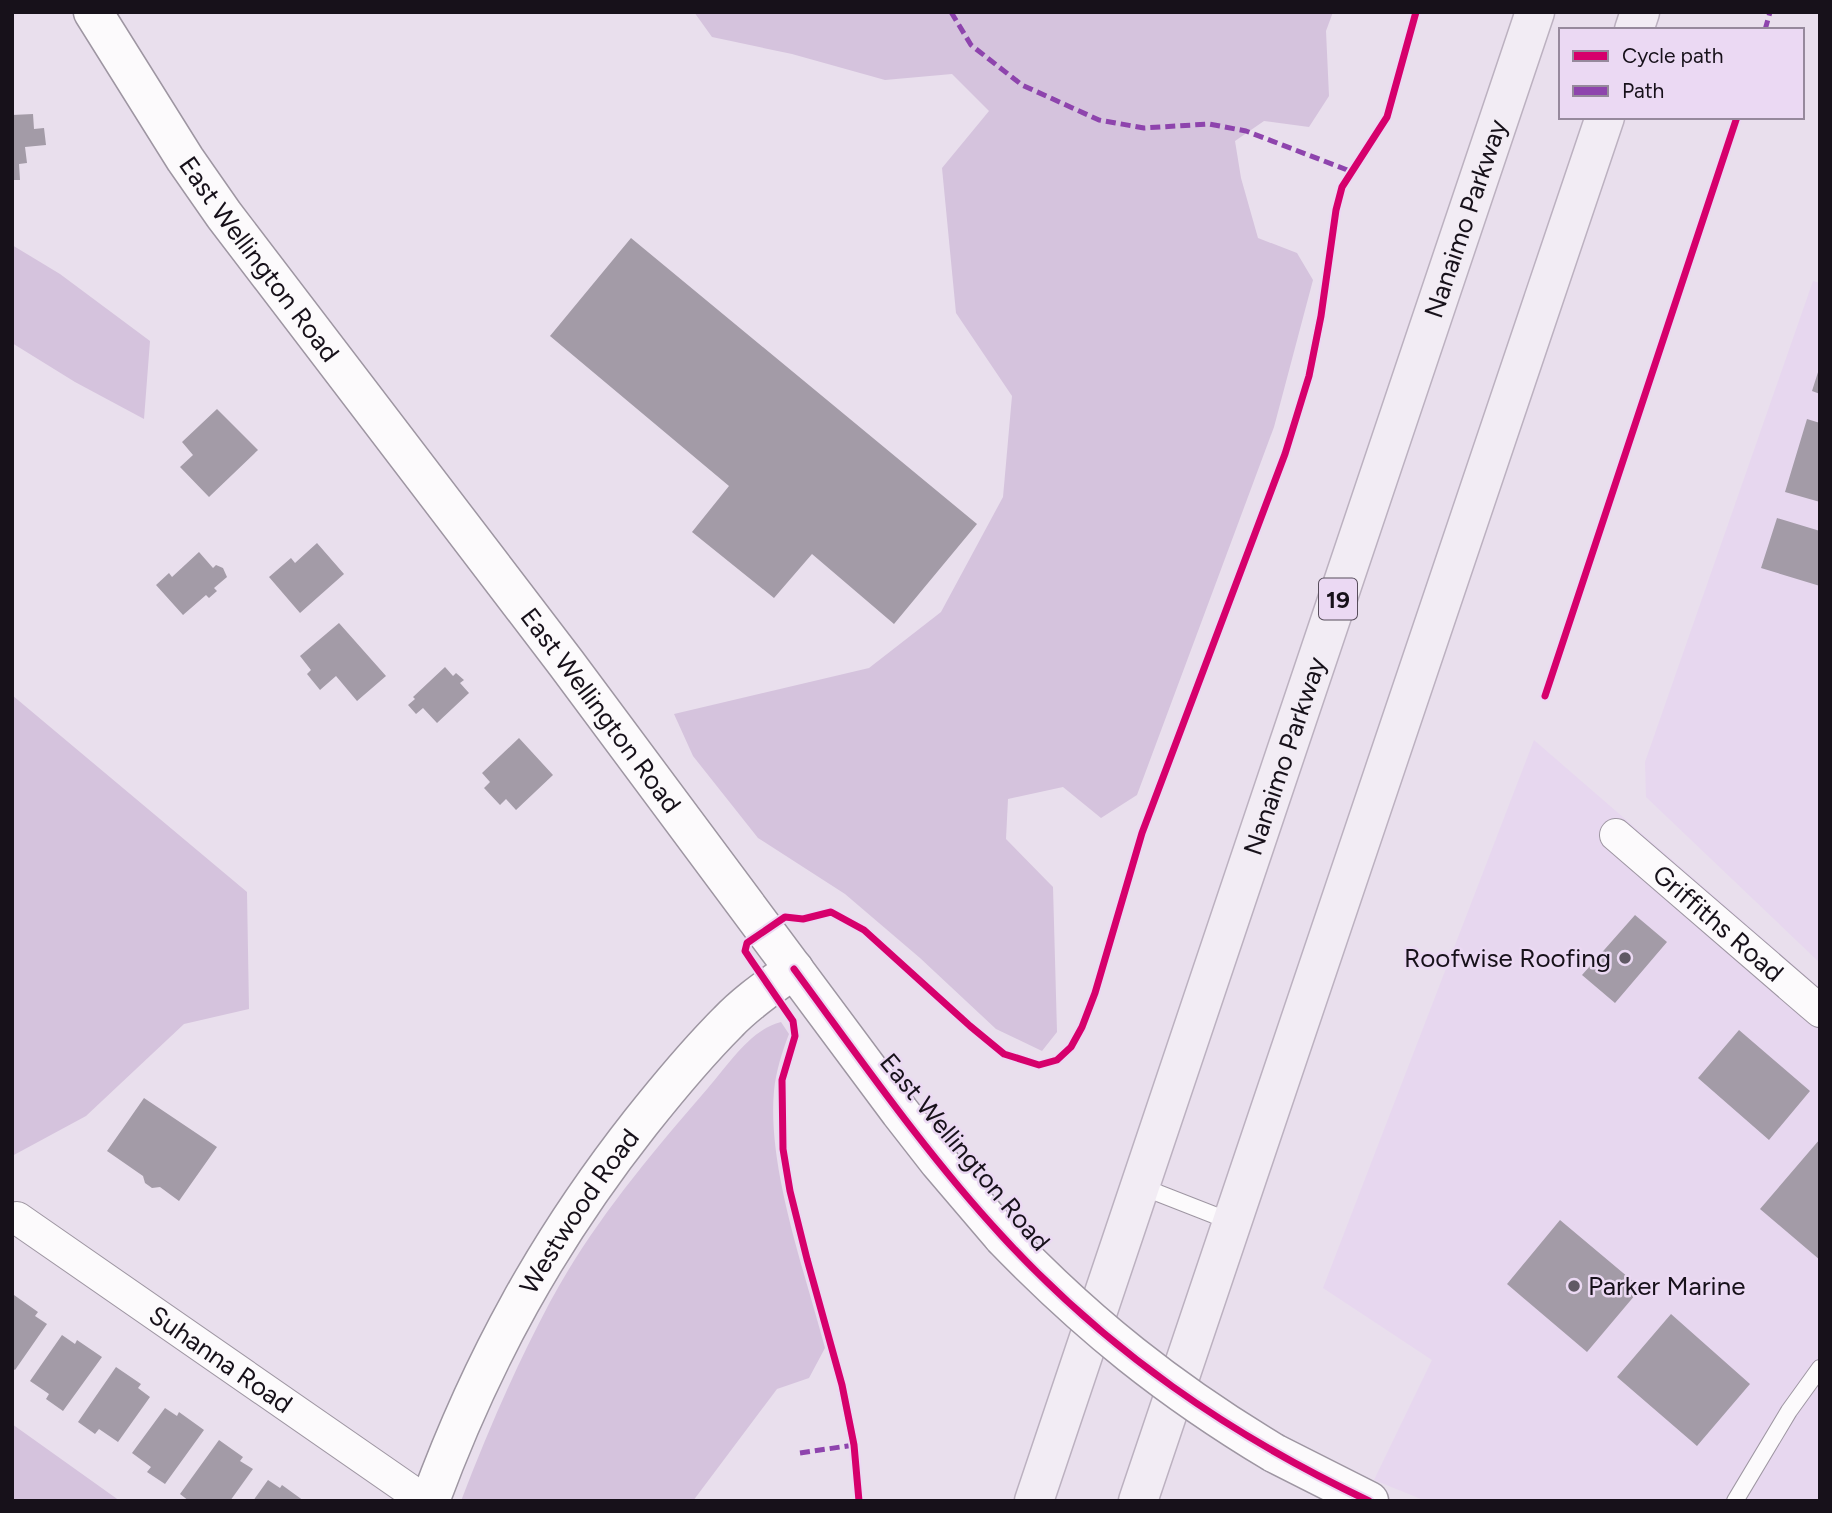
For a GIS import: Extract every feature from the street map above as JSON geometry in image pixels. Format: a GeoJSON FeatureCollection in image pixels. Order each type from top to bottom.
{"type":"FeatureCollection","features":[{"type":"Feature","properties":{"kind":"highway","name":"Nanaimo Parkway"},"geometry":{"type":"LineString","coordinates":[[1034,1501],[1535,12]]}},
{"type":"Feature","properties":{"kind":"highway"},"geometry":{"type":"LineString","coordinates":[[1138,1501],[1604,119]]}},
{"type":"Feature","properties":{"kind":"street","name":"East Wellington Road"},"geometry":{"type":"LineString","coordinates":[[93,12],[185,159],[224,215],[566,663],[939,1162],[1003,1237],[1046,1282],[1122,1349],[1219,1420],[1274,1453],[1369,1501]]}},
{"type":"Feature","properties":{"kind":"street","name":"Griffiths Road"},"geometry":{"type":"LineString","coordinates":[[1616,835],[1820,1011]]}},
{"type":"Feature","properties":{"kind":"street","name":"Westwood Road"},"geometry":{"type":"LineString","coordinates":[[427,1501],[501,1335],[531,1280],[590,1190],[664,1093],[729,1021],[759,994],[794,969]]}},
{"type":"Feature","properties":{"kind":"street","name":"Suhanna Road"},"geometry":{"type":"LineString","coordinates":[[17,1218],[427,1501]]}},
{"type":"Feature","properties":{"kind":"lane"},"geometry":{"type":"LineString","coordinates":[[1140,1186],[1232,1222]]}},
{"type":"Feature","properties":{"kind":"lane"},"geometry":{"type":"LineString","coordinates":[[1735,1501],[1789,1411],[1820,1368]]}},
{"type":"Feature","properties":{"kind":"shaded area"},"geometry":{"type":"Polygon","coordinates":[[[694,12],[1333,12],[1326,31],[1329,96],[1309,127],[1264,121],[1235,141],[1241,178],[1258,238],[1297,253],[1313,280],[1274,427],[1137,795],[1101,818],[1063,787],[1008,799],[1006,839],[1053,887],[1057,1032],[1042,1051],[996,1029],[920,958],[845,894],[758,838],[693,756],[674,714],[869,668],[941,612],[1003,497],[1012,396],[956,313],[942,168],[989,111],[952,74],[885,80],[792,54],[712,37],[694,12]]]}},
{"type":"Feature","properties":{"kind":"shaded area"},"geometry":{"type":"Polygon","coordinates":[[[12,245],[60,274],[150,341],[144,419],[75,382],[12,343],[12,245]]]}},
{"type":"Feature","properties":{"kind":"shaded area"},"geometry":{"type":"Polygon","coordinates":[[[1813,281],[1820,283],[1820,963],[1646,797],[1645,762],[1813,281]]]}},
{"type":"Feature","properties":{"kind":"shaded area"},"geometry":{"type":"Polygon","coordinates":[[[12,695],[247,892],[249,1009],[184,1024],[86,1116],[12,1156],[12,695]]]}},
{"type":"Feature","properties":{"kind":"shaded area"},"geometry":{"type":"Polygon","coordinates":[[[1534,740],[1820,988],[1820,1501],[1426,1501],[1374,1480],[1432,1360],[1323,1288],[1534,740]]]}},
{"type":"Feature","properties":{"kind":"shaded area"},"geometry":{"type":"Polygon","coordinates":[[[781,1022],[789,1034],[774,1091],[776,1153],[789,1220],[825,1348],[809,1378],[777,1389],[693,1501],[461,1501],[525,1351],[566,1273],[584,1245],[644,1165],[732,1059],[759,1032],[781,1022]]]}},
{"type":"Feature","properties":{"kind":"shaded area"},"geometry":{"type":"Polygon","coordinates":[[[12,1424],[120,1501],[12,1501],[12,1424]]]}},
{"type":"Feature","properties":{"kind":"building"},"geometry":{"type":"Polygon","coordinates":[[[33,114],[34,129],[44,128],[46,145],[25,147],[27,163],[19,164],[20,180],[12,180],[12,115],[33,114]]]}},
{"type":"Feature","properties":{"kind":"building"},"geometry":{"type":"Polygon","coordinates":[[[631,238],[977,524],[894,624],[812,554],[774,598],[692,532],[729,486],[550,336],[631,238]]]}},
{"type":"Feature","properties":{"kind":"building"},"geometry":{"type":"Polygon","coordinates":[[[1820,369],[1820,394],[1812,391],[1820,369]]]}},
{"type":"Feature","properties":{"kind":"building"},"geometry":{"type":"Polygon","coordinates":[[[217,409],[258,450],[209,497],[180,467],[193,455],[182,442],[217,409]]]}},
{"type":"Feature","properties":{"kind":"building"},"geometry":{"type":"Polygon","coordinates":[[[1807,419],[1820,423],[1820,502],[1785,492],[1807,419]]]}},
{"type":"Feature","properties":{"kind":"building"},"geometry":{"type":"Polygon","coordinates":[[[1777,518],[1820,531],[1820,586],[1761,568],[1777,518]]]}},
{"type":"Feature","properties":{"kind":"building"},"geometry":{"type":"Polygon","coordinates":[[[317,543],[344,574],[300,613],[269,577],[291,558],[295,563],[317,543]]]}},
{"type":"Feature","properties":{"kind":"building"},"geometry":{"type":"Polygon","coordinates":[[[199,552],[213,568],[216,565],[223,568],[227,577],[214,588],[217,591],[209,598],[206,595],[183,615],[156,585],[169,573],[172,577],[199,552]]]}},
{"type":"Feature","properties":{"kind":"building"},"geometry":{"type":"Polygon","coordinates":[[[339,623],[386,676],[357,701],[336,676],[320,690],[307,674],[311,670],[300,656],[339,623]]]}},
{"type":"Feature","properties":{"kind":"building"},"geometry":{"type":"Polygon","coordinates":[[[445,667],[453,676],[456,673],[464,680],[460,683],[469,693],[437,723],[423,708],[416,714],[408,705],[445,667]]]}},
{"type":"Feature","properties":{"kind":"building"},"geometry":{"type":"Polygon","coordinates":[[[519,738],[553,775],[516,810],[506,799],[500,805],[484,788],[490,782],[482,773],[519,738]]]}},
{"type":"Feature","properties":{"kind":"building","name":"Roofwise Roofing"},"geometry":{"type":"Polygon","coordinates":[[[1635,915],[1667,942],[1615,1003],[1582,975],[1635,915]]]}},
{"type":"Feature","properties":{"kind":"building"},"geometry":{"type":"Polygon","coordinates":[[[1739,1030],[1810,1091],[1769,1140],[1698,1078],[1739,1030]]]}},
{"type":"Feature","properties":{"kind":"building"},"geometry":{"type":"Polygon","coordinates":[[[144,1098],[217,1147],[179,1201],[160,1187],[152,1188],[145,1183],[143,1176],[107,1151],[144,1098]]]}},
{"type":"Feature","properties":{"kind":"building"},"geometry":{"type":"Polygon","coordinates":[[[1820,1139],[1820,1260],[1760,1209],[1820,1139]]]}},
{"type":"Feature","properties":{"kind":"building","name":"Parker Marine"},"geometry":{"type":"Polygon","coordinates":[[[1560,1220],[1641,1288],[1587,1352],[1507,1284],[1560,1220]]]}},
{"type":"Feature","properties":{"kind":"building"},"geometry":{"type":"Polygon","coordinates":[[[14,1295],[38,1312],[35,1316],[47,1324],[15,1370],[12,1368],[14,1295]]]}},
{"type":"Feature","properties":{"kind":"building"},"geometry":{"type":"Polygon","coordinates":[[[1671,1314],[1750,1384],[1697,1446],[1617,1377],[1671,1314]]]}},
{"type":"Feature","properties":{"kind":"building"},"geometry":{"type":"Polygon","coordinates":[[[62,1335],[75,1344],[77,1340],[102,1357],[63,1411],[46,1399],[49,1394],[30,1381],[62,1335]]]}},
{"type":"Feature","properties":{"kind":"building"},"geometry":{"type":"Polygon","coordinates":[[[116,1367],[141,1384],[138,1388],[150,1397],[118,1442],[99,1429],[95,1434],[78,1422],[116,1367]]]}},
{"type":"Feature","properties":{"kind":"building"},"geometry":{"type":"Polygon","coordinates":[[[165,1408],[177,1416],[179,1412],[204,1430],[165,1484],[147,1472],[151,1467],[132,1453],[165,1408]]]}},
{"type":"Feature","properties":{"kind":"building"},"geometry":{"type":"Polygon","coordinates":[[[219,1440],[243,1457],[240,1461],[253,1469],[230,1501],[189,1501],[180,1494],[219,1440]]]}},
{"type":"Feature","properties":{"kind":"building"},"geometry":{"type":"Polygon","coordinates":[[[268,1480],[280,1488],[282,1485],[304,1501],[253,1501],[268,1480]]]}},
{"type":"Feature","properties":{"kind":"marked path"},"geometry":{"type":"LineString","coordinates":[[951,12],[971,45],[1022,85],[1099,120],[1144,128],[1209,124],[1246,131],[1350,171]]}},
{"type":"Feature","properties":{"kind":"marked path"},"geometry":{"type":"LineString","coordinates":[[1766,28],[1770,12]]}},
{"type":"Feature","properties":{"kind":"marked path"},"geometry":{"type":"LineString","coordinates":[[800,1453],[854,1445]]}},
{"type":"Feature","properties":{"kind":"cycle path"},"geometry":{"type":"LineString","coordinates":[[859,1501],[854,1445],[842,1385],[807,1259],[790,1191],[783,1149],[782,1080],[795,1036],[793,1021],[745,951],[747,943],[785,917],[803,919],[831,912],[864,930],[1004,1054],[1039,1065],[1057,1060],[1071,1047],[1095,993],[1142,833],[1285,454],[1309,376],[1342,187],[1387,117],[1416,12]]}},
{"type":"Feature","properties":{"kind":"cycle path"},"geometry":{"type":"LineString","coordinates":[[1545,696],[1736,119]]}},
{"type":"Feature","properties":{"kind":"cycle path"},"geometry":{"type":"LineString","coordinates":[[794,969],[947,1172],[1042,1278],[1128,1353],[1172,1386],[1267,1448],[1369,1501]]}},
{"type":"Feature","properties":{"kind":"place","name":"Roofwise Roofing"},"geometry":{"type":"Point","coordinates":[1625,958]}},
{"type":"Feature","properties":{"kind":"place","name":"Parker Marine"},"geometry":{"type":"Point","coordinates":[1574,1286]}}]}
